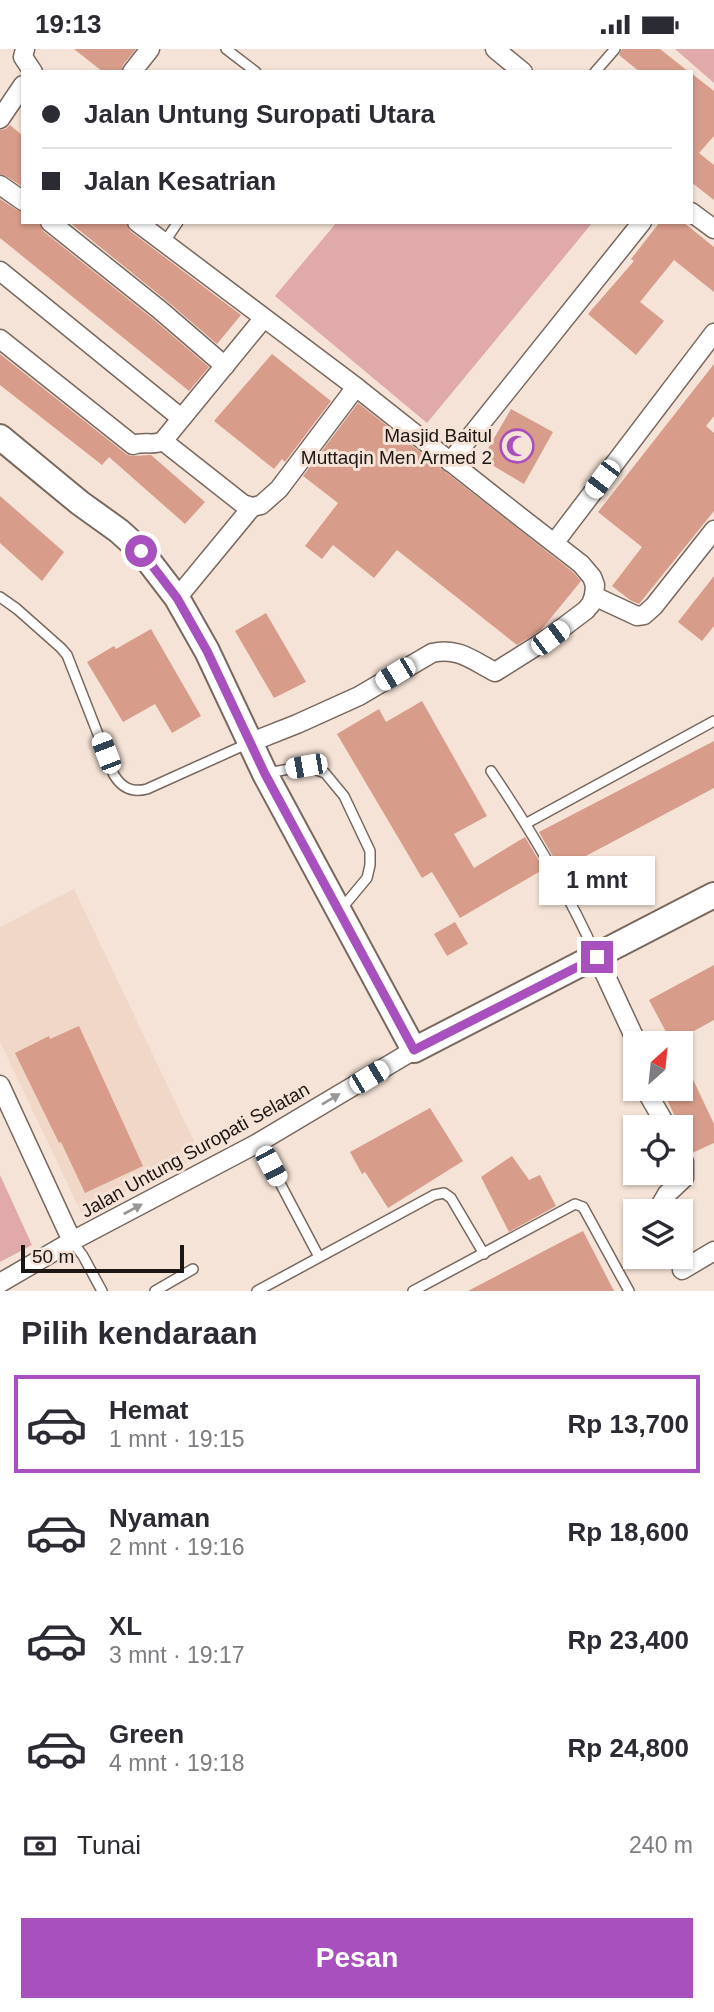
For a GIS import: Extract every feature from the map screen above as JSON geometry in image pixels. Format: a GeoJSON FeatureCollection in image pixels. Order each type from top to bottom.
{"type":"FeatureCollection","features":[{"type":"Feature","properties":{"kind":"street"},"geometry":{"type":"LineString","coordinates":[[25,49],[23,57],[31,70]]}},
{"type":"Feature","properties":{"kind":"street"},"geometry":{"type":"LineString","coordinates":[[134,70],[150,49]]}},
{"type":"Feature","properties":{"kind":"street"},"geometry":{"type":"LineString","coordinates":[[495,49],[521,70]]}},
{"type":"Feature","properties":{"kind":"street"},"geometry":{"type":"LineString","coordinates":[[0,119],[21,88]]}},
{"type":"Feature","properties":{"kind":"street"},"geometry":{"type":"LineString","coordinates":[[0,185],[21,200]]}},
{"type":"Feature","properties":{"kind":"street"},"geometry":{"type":"LineString","coordinates":[[693,213],[714,229]]}},
{"type":"Feature","properties":{"kind":"street"},"geometry":{"type":"LineString","coordinates":[[52,224],[225,366]]}},
{"type":"Feature","properties":{"kind":"street"},"geometry":{"type":"LineString","coordinates":[[140,224],[356,387],[450,463],[555,542],[581,564],[595,585],[594,596],[586,610],[550,638],[495,672],[459,652],[444,650],[432,653],[359,696],[249,743]]}},
{"type":"Feature","properties":{"kind":"street"},"geometry":{"type":"LineString","coordinates":[[450,463],[640,224]]}},
{"type":"Feature","properties":{"kind":"street"},"geometry":{"type":"LineString","coordinates":[[0,271],[181,418]]}},
{"type":"Feature","properties":{"kind":"street"},"geometry":{"type":"LineString","coordinates":[[0,339],[133,445],[145,442],[158,444],[263,319]]}},
{"type":"Feature","properties":{"kind":"street"},"geometry":{"type":"LineString","coordinates":[[555,542],[714,333]]}},
{"type":"Feature","properties":{"kind":"street"},"geometry":{"type":"LineString","coordinates":[[163,441],[243,504],[252,507],[261,505],[279,489],[356,387]]}},
{"type":"Feature","properties":{"kind":"street"},"geometry":{"type":"LineString","coordinates":[[0,437],[80,503],[120,531],[141,551],[177,598],[207,651],[265,774],[414,1050],[714,895]]}},
{"type":"Feature","properties":{"kind":"street"},"geometry":{"type":"LineString","coordinates":[[177,598],[252,507]]}},
{"type":"Feature","properties":{"kind":"street"},"geometry":{"type":"LineString","coordinates":[[594,596],[637,616],[644,615],[714,530]]}},
{"type":"Feature","properties":{"kind":"street"},"geometry":{"type":"LineString","coordinates":[[597,957],[631,1031]]}},
{"type":"Feature","properties":{"kind":"street","name":"Jalan Untung Suropati Selatan"},"geometry":{"type":"LineString","coordinates":[[0,1085],[72,1241],[256,1144],[414,1050]]}},
{"type":"Feature","properties":{"kind":"street"},"geometry":{"type":"LineString","coordinates":[[664,1199],[677,1185]]}},
{"type":"Feature","properties":{"kind":"street"},"geometry":{"type":"LineString","coordinates":[[0,1283],[72,1241]]}},
{"type":"Feature","properties":{"kind":"street"},"geometry":{"type":"LineString","coordinates":[[682,1270],[714,1251]]}},
{"type":"Feature","properties":{"kind":"lane"},"geometry":{"type":"LineString","coordinates":[[226,49],[253,70]]}},
{"type":"Feature","properties":{"kind":"lane"},"geometry":{"type":"LineString","coordinates":[[597,70],[615,49]]}},
{"type":"Feature","properties":{"kind":"lane"},"geometry":{"type":"LineString","coordinates":[[164,243],[177,224]]}},
{"type":"Feature","properties":{"kind":"lane"},"geometry":{"type":"LineString","coordinates":[[0,597],[61,648],[114,775],[122,786],[138,791],[147,789],[249,743]]}},
{"type":"Feature","properties":{"kind":"lane"},"geometry":{"type":"LineString","coordinates":[[527,823],[714,721]]}},
{"type":"Feature","properties":{"kind":"lane"},"geometry":{"type":"LineString","coordinates":[[265,774],[306,766],[325,773],[344,796],[370,851],[370,865],[367,878],[339,911]]}},
{"type":"Feature","properties":{"kind":"lane"},"geometry":{"type":"LineString","coordinates":[[491,771],[527,823],[583,925],[597,957]]}},
{"type":"Feature","properties":{"kind":"lane"},"geometry":{"type":"LineString","coordinates":[[256,1144],[271,1166],[319,1257]]}},
{"type":"Feature","properties":{"kind":"lane"},"geometry":{"type":"LineString","coordinates":[[257,1291],[434,1195],[444,1193],[451,1198],[484,1254]]}},
{"type":"Feature","properties":{"kind":"lane"},"geometry":{"type":"LineString","coordinates":[[412,1291],[575,1204],[583,1207],[629,1291]]}},
{"type":"Feature","properties":{"kind":"lane"},"geometry":{"type":"LineString","coordinates":[[72,1241],[102,1291]]}},
{"type":"Feature","properties":{"kind":"lane"},"geometry":{"type":"LineString","coordinates":[[155,1291],[193,1269]]}},
{"type":"Feature","properties":{"kind":"shaded area"},"geometry":{"type":"Polygon","coordinates":[[[675,49],[714,49],[714,83],[675,49]]]}},
{"type":"Feature","properties":{"kind":"shaded area"},"geometry":{"type":"Polygon","coordinates":[[[335,224],[591,224],[427,423],[275,296],[335,224]]]}},
{"type":"Feature","properties":{"kind":"shaded area"},"geometry":{"type":"Polygon","coordinates":[[[74,889],[201,1156],[81,1212],[0,1042],[0,927],[74,889]]]}},
{"type":"Feature","properties":{"kind":"shaded area"},"geometry":{"type":"Polygon","coordinates":[[[0,1175],[32,1245],[0,1262],[0,1175]]]}},
{"type":"Feature","properties":{"kind":"building"},"geometry":{"type":"Polygon","coordinates":[[[74,49],[136,49],[122,70],[100,70],[74,49]]]}},
{"type":"Feature","properties":{"kind":"building"},"geometry":{"type":"Polygon","coordinates":[[[622,49],[660,49],[686,70],[638,70],[619,55],[622,49]]]}},
{"type":"Feature","properties":{"kind":"building"},"geometry":{"type":"Polygon","coordinates":[[[693,75],[714,91],[714,136],[699,153],[714,165],[714,200],[693,184],[693,75]]]}},
{"type":"Feature","properties":{"kind":"building"},"geometry":{"type":"Polygon","coordinates":[[[10,125],[21,134],[21,186],[0,174],[0,130],[10,125]]]}},
{"type":"Feature","properties":{"kind":"building"},"geometry":{"type":"Polygon","coordinates":[[[0,199],[21,211],[21,224],[40,224],[43,231],[209,367],[189,391],[0,238],[0,199]]]}},
{"type":"Feature","properties":{"kind":"building"},"geometry":{"type":"Polygon","coordinates":[[[71,224],[127,224],[130,231],[241,315],[217,344],[71,224]]]}},
{"type":"Feature","properties":{"kind":"building"},"geometry":{"type":"Polygon","coordinates":[[[658,224],[685,224],[714,247],[714,292],[674,260],[640,302],[664,321],[636,355],[588,314],[634,261],[631,259],[658,224]]]}},
{"type":"Feature","properties":{"kind":"building"},"geometry":{"type":"Polygon","coordinates":[[[0,354],[126,454],[151,455],[205,502],[185,524],[109,457],[102,465],[0,385],[0,354]]]}},
{"type":"Feature","properties":{"kind":"building"},"geometry":{"type":"Polygon","coordinates":[[[272,354],[331,401],[285,462],[282,459],[274,469],[214,421],[272,354]]]}},
{"type":"Feature","properties":{"kind":"building"},"geometry":{"type":"Polygon","coordinates":[[[714,364],[714,416],[706,426],[714,433],[714,511],[639,604],[612,586],[642,547],[598,512],[714,364]]]}},
{"type":"Feature","properties":{"kind":"building"},"geometry":{"type":"Polygon","coordinates":[[[358,403],[581,581],[541,630],[517,645],[397,550],[374,578],[333,545],[322,559],[305,546],[338,503],[303,476],[358,403]]]}},
{"type":"Feature","properties":{"kind":"building","name":"Masjid Baitul Muttaqin Men Armed 2"},"geometry":{"type":"Polygon","coordinates":[[[511,409],[553,432],[524,484],[482,459],[511,409]]]}},
{"type":"Feature","properties":{"kind":"building"},"geometry":{"type":"Polygon","coordinates":[[[0,496],[64,552],[42,581],[0,543],[0,496]]]}},
{"type":"Feature","properties":{"kind":"building"},"geometry":{"type":"Polygon","coordinates":[[[714,576],[714,626],[702,641],[678,622],[714,576]]]}},
{"type":"Feature","properties":{"kind":"building"},"geometry":{"type":"Polygon","coordinates":[[[266,613],[306,682],[274,698],[235,631],[266,613]]]}},
{"type":"Feature","properties":{"kind":"building"},"geometry":{"type":"Polygon","coordinates":[[[151,629],[201,716],[172,733],[155,704],[123,722],[87,662],[151,629]]]}},
{"type":"Feature","properties":{"kind":"building"},"geometry":{"type":"Polygon","coordinates":[[[422,701],[487,816],[454,834],[474,868],[525,837],[544,869],[460,918],[432,872],[422,878],[337,734],[379,709],[386,722],[422,701]]]}},
{"type":"Feature","properties":{"kind":"building"},"geometry":{"type":"Polygon","coordinates":[[[714,741],[714,788],[567,866],[562,858],[556,862],[539,832],[714,741]]]}},
{"type":"Feature","properties":{"kind":"building"},"geometry":{"type":"Polygon","coordinates":[[[455,922],[468,944],[447,956],[434,934],[455,922]]]}},
{"type":"Feature","properties":{"kind":"building"},"geometry":{"type":"Polygon","coordinates":[[[714,965],[714,1020],[693,1032],[666,1031],[649,1000],[714,965]]]}},
{"type":"Feature","properties":{"kind":"building"},"geometry":{"type":"Polygon","coordinates":[[[79,1026],[143,1166],[85,1193],[15,1053],[49,1036],[50,1039],[79,1026]]]}},
{"type":"Feature","properties":{"kind":"building"},"geometry":{"type":"Polygon","coordinates":[[[693,1079],[714,1124],[714,1143],[693,1153],[693,1115],[674,1115],[668,1101],[693,1101],[693,1079]]]}},
{"type":"Feature","properties":{"kind":"building"},"geometry":{"type":"Polygon","coordinates":[[[430,1108],[463,1161],[388,1208],[365,1172],[362,1174],[350,1152],[430,1108]]]}},
{"type":"Feature","properties":{"kind":"building"},"geometry":{"type":"Polygon","coordinates":[[[512,1156],[529,1180],[540,1175],[556,1206],[509,1232],[481,1177],[512,1156]]]}},
{"type":"Feature","properties":{"kind":"building"},"geometry":{"type":"Polygon","coordinates":[[[583,1231],[614,1291],[468,1291],[563,1241],[583,1231]]]}},
{"type":"Feature","properties":{"kind":"place","name":"Masjid Baitul Muttaqin Men Armed 2"},"geometry":{"type":"Point","coordinates":[517,446]}},
{"type":"Feature","properties":{"kind":"route"},"geometry":{"type":"LineString","coordinates":[[141,551],[177,598],[207,651],[265,774],[414,1050],[597,957]]}}]}
